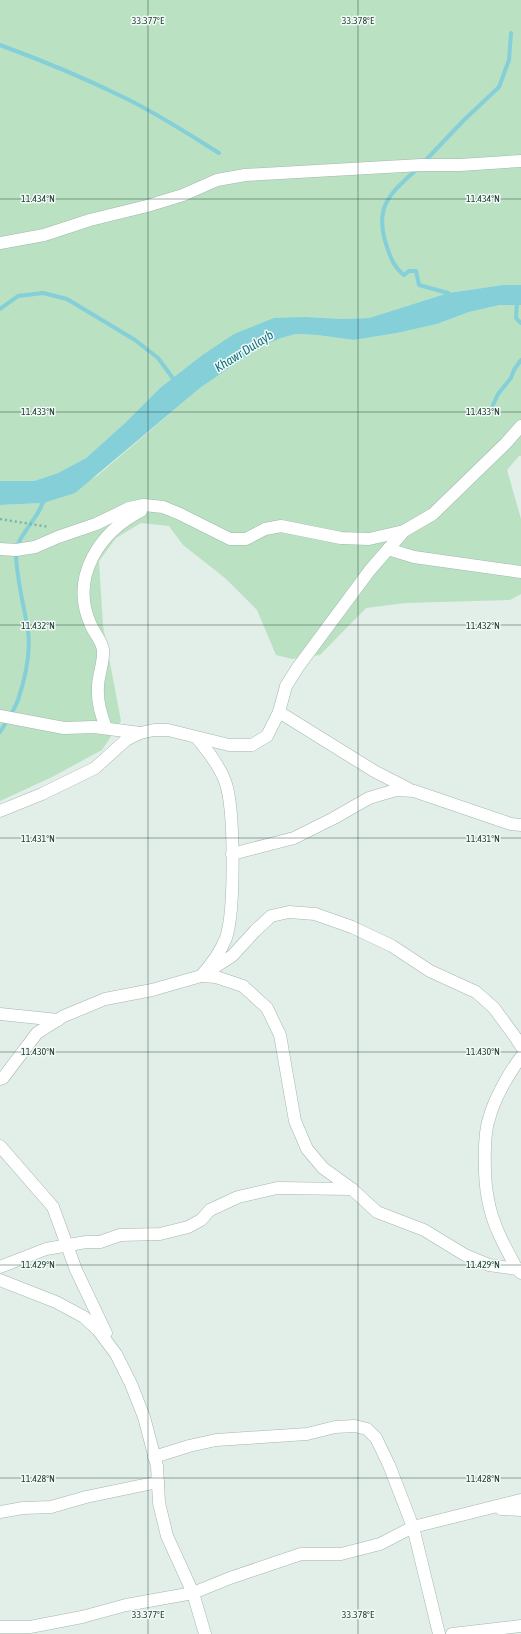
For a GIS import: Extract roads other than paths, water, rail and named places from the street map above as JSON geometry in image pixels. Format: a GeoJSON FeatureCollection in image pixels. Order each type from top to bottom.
{"type":"FeatureCollection","features":[{"type":"Feature","properties":{"kind":"street"},"geometry":{"type":"LineString","coordinates":[[0,243],[44,235],[90,220],[147,206],[183,195],[217,180],[245,175],[521,161]]}},
{"type":"Feature","properties":{"kind":"street"},"geometry":{"type":"LineString","coordinates":[[0,549],[16,550],[35,547],[58,537],[96,524],[130,508],[144,505],[163,507],[230,539],[246,539],[265,529],[281,526],[341,538],[370,539],[404,531],[433,514],[506,443],[521,426]]}},
{"type":"Feature","properties":{"kind":"street"},"geometry":{"type":"LineString","coordinates":[[106,728],[99,711],[98,686],[103,650],[90,623],[84,604],[84,581],[91,558],[104,539],[128,518],[151,506]]}},
{"type":"Feature","properties":{"kind":"street"},"geometry":{"type":"LineString","coordinates":[[0,811],[42,794],[94,768],[126,740],[140,733],[154,730],[168,730],[229,745],[252,745],[267,736],[279,712],[286,686],[298,666],[370,570],[404,531]]}},
{"type":"Feature","properties":{"kind":"street"},"geometry":{"type":"LineString","coordinates":[[388,549],[414,557],[521,572]]}},
{"type":"Feature","properties":{"kind":"street"},"geometry":{"type":"LineString","coordinates":[[279,712],[374,771],[414,791],[511,824],[521,826]]}},
{"type":"Feature","properties":{"kind":"street"},"geometry":{"type":"LineString","coordinates":[[0,716],[64,728],[94,727],[140,733]]}},
{"type":"Feature","properties":{"kind":"street"},"geometry":{"type":"LineString","coordinates":[[197,738],[213,757],[225,782],[230,802],[232,854],[232,911],[226,937],[217,957],[201,976]]}},
{"type":"Feature","properties":{"kind":"street"},"geometry":{"type":"LineString","coordinates":[[232,854],[294,838],[369,798],[396,790],[414,791]]}},
{"type":"Feature","properties":{"kind":"street"},"geometry":{"type":"LineString","coordinates":[[1,1080],[37,1033],[58,1020],[105,999],[152,990],[201,976],[232,956],[271,916],[289,912],[315,914],[352,927],[392,946],[430,971],[476,992],[494,1008],[521,1046]]}},
{"type":"Feature","properties":{"kind":"street"},"geometry":{"type":"LineString","coordinates":[[201,976],[216,977],[243,986],[267,1008],[280,1035],[295,1121],[307,1149],[323,1168],[352,1189],[377,1212],[424,1230],[464,1255],[489,1265],[519,1271]]}},
{"type":"Feature","properties":{"kind":"street"},"geometry":{"type":"LineString","coordinates":[[0,1014],[58,1020]]}},
{"type":"Feature","properties":{"kind":"street"},"geometry":{"type":"LineString","coordinates":[[519,1271],[501,1240],[488,1199],[485,1159],[488,1120],[509,1073],[521,1056]]}},
{"type":"Feature","properties":{"kind":"street"},"geometry":{"type":"LineString","coordinates":[[0,1146],[53,1207],[66,1246],[131,1384],[144,1418],[154,1457],[158,1482],[159,1503],[167,1536],[193,1593],[204,1634]]}},
{"type":"Feature","properties":{"kind":"street"},"geometry":{"type":"LineString","coordinates":[[0,1267],[46,1249],[86,1242],[100,1242],[120,1235],[160,1234],[188,1227],[201,1220],[210,1210],[238,1197],[277,1188],[352,1189]]}},
{"type":"Feature","properties":{"kind":"street"},"geometry":{"type":"LineString","coordinates":[[0,1280],[56,1302],[84,1317],[98,1330],[116,1354]]}},
{"type":"Feature","properties":{"kind":"street"},"geometry":{"type":"LineString","coordinates":[[154,1457],[189,1446],[216,1440],[307,1434],[334,1427],[355,1426],[367,1429],[376,1438],[389,1465],[413,1527],[439,1634]]}},
{"type":"Feature","properties":{"kind":"street"},"geometry":{"type":"LineString","coordinates":[[0,1512],[23,1508],[51,1507],[86,1497],[158,1482]]}},
{"type":"Feature","properties":{"kind":"street"},"geometry":{"type":"LineString","coordinates":[[0,1627],[30,1628],[82,1618],[126,1605],[193,1593],[230,1578],[301,1554],[341,1554],[380,1544],[413,1527],[521,1500]]}},
{"type":"Feature","properties":{"kind":"street"},"geometry":{"type":"LineString","coordinates":[[486,1508],[521,1510]]}},
{"type":"Feature","properties":{"kind":"street"},"geometry":{"type":"LineString","coordinates":[[452,1634],[521,1626]]}},
{"type":"Feature","properties":{"kind":"water","name":"Khawr Dulayb"},"geometry":{"type":"Polygon","coordinates":[[[503,285],[521,285],[521,305],[500,305],[469,312],[437,324],[397,333],[354,340],[296,334],[281,338],[258,348],[200,388],[75,493],[43,503],[0,505],[0,481],[34,481],[58,473],[86,458],[125,423],[160,388],[201,356],[234,334],[274,318],[369,318],[448,293],[503,285]]]}},
{"type":"Feature","properties":{"kind":"waterway"},"geometry":{"type":"LineString","coordinates":[[424,162],[463,121],[499,87],[509,60],[511,33]]}},
{"type":"Feature","properties":{"kind":"waterway"},"geometry":{"type":"LineString","coordinates":[[0,45],[76,75],[134,102],[219,153]]}},
{"type":"Feature","properties":{"kind":"waterway"},"geometry":{"type":"LineString","coordinates":[[418,168],[399,186],[387,202],[383,211],[383,233],[395,266],[404,275],[409,271],[416,271],[419,285],[448,293],[452,297]]}},
{"type":"Feature","properties":{"kind":"waterway"},"geometry":{"type":"LineString","coordinates":[[0,309],[18,296],[43,293],[67,299],[135,340],[158,358],[175,381]]}},
{"type":"Feature","properties":{"kind":"waterway"},"geometry":{"type":"LineString","coordinates":[[517,301],[516,318],[521,323]]}},
{"type":"Feature","properties":{"kind":"waterway"},"geometry":{"type":"LineString","coordinates":[[493,405],[498,394],[511,378],[514,370],[521,360]]}},
{"type":"Feature","properties":{"kind":"waterway"},"geometry":{"type":"LineString","coordinates":[[0,732],[18,700],[25,675],[29,648],[28,631],[16,562],[17,546],[42,505],[44,498]]}}]}
